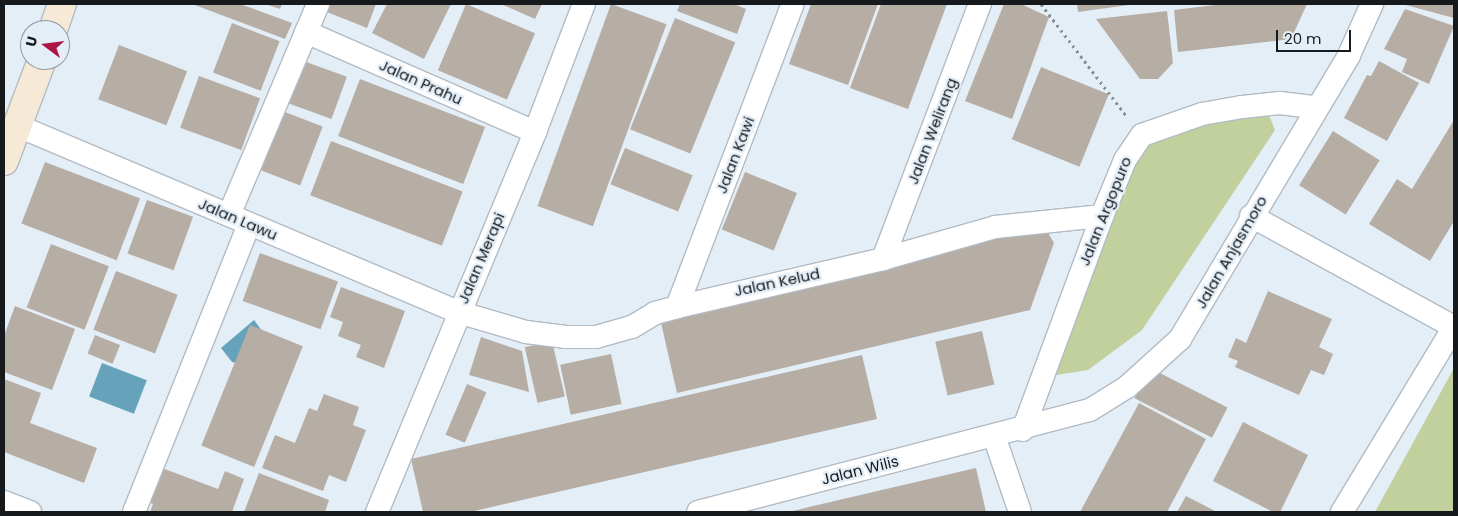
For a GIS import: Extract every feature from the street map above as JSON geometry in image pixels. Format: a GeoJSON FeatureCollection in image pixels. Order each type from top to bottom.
{"type":"FeatureCollection","features":[{"type":"Feature","properties":{"kind":"street"},"geometry":{"type":"LineString","coordinates":[[56,20],[62,4]]}},
{"type":"Feature","properties":{"kind":"street"},"geometry":{"type":"LineString","coordinates":[[229,214],[318,4]]}},
{"type":"Feature","properties":{"kind":"street","name":"Jalan Merapi"},"geometry":{"type":"LineString","coordinates":[[377,512],[458,312],[535,132],[584,4]]}},
{"type":"Feature","properties":{"kind":"street","name":"Jalan Kawi"},"geometry":{"type":"LineString","coordinates":[[677,306],[793,4]]}},
{"type":"Feature","properties":{"kind":"street","name":"Jalan Welirang"},"geometry":{"type":"LineString","coordinates":[[884,258],[980,4]]}},
{"type":"Feature","properties":{"kind":"street","name":"Jalan Anjasmoro"},"geometry":{"type":"LineString","coordinates":[[1022,430],[1090,410],[1127,387],[1180,339],[1227,262],[1251,216],[1315,107],[1349,55],[1372,4]]}},
{"type":"Feature","properties":{"kind":"street","name":"Jalan Prahu"},"geometry":{"type":"LineString","coordinates":[[306,32],[535,132]]}},
{"type":"Feature","properties":{"kind":"street"},"geometry":{"type":"LineString","coordinates":[[4,161],[38,70]]}},
{"type":"Feature","properties":{"kind":"street"},"geometry":{"type":"LineString","coordinates":[[1142,135],[1202,114],[1242,107],[1280,103],[1315,107]]}},
{"type":"Feature","properties":{"kind":"street","name":"Jalan Lawu"},"geometry":{"type":"LineString","coordinates":[[18,126],[458,312]]}},
{"type":"Feature","properties":{"kind":"street","name":"Jalan Argopuro"},"geometry":{"type":"LineString","coordinates":[[1022,430],[1102,216],[1125,160],[1142,135]]}},
{"type":"Feature","properties":{"kind":"street","name":"Jalan Kelud"},"geometry":{"type":"LineString","coordinates":[[458,312],[526,332],[596,337],[632,328],[655,313],[677,306],[884,258],[995,227],[1102,216]]}},
{"type":"Feature","properties":{"kind":"street"},"geometry":{"type":"LineString","coordinates":[[1251,216],[1454,327],[1342,512]]}},
{"type":"Feature","properties":{"kind":"street"},"geometry":{"type":"LineString","coordinates":[[134,512],[248,224]]}},
{"type":"Feature","properties":{"kind":"street","name":"Jalan Wilis"},"geometry":{"type":"LineString","coordinates":[[698,512],[1022,430]]}},
{"type":"Feature","properties":{"kind":"street"},"geometry":{"type":"LineString","coordinates":[[994,436],[1020,512]]}},
{"type":"Feature","properties":{"kind":"street"},"geometry":{"type":"LineString","coordinates":[[4,502],[30,512]]}},
{"type":"Feature","properties":{"kind":"path"},"geometry":{"type":"LineString","coordinates":[[1040,4],[1142,135]]}},
{"type":"Feature","properties":{"kind":"green space"},"geometry":{"type":"Polygon","coordinates":[[[1263,100],[1275,130],[1142,330],[1088,370],[1038,378],[1135,130],[1263,100]]]}},
{"type":"Feature","properties":{"kind":"green space"},"geometry":{"type":"Polygon","coordinates":[[[1454,368],[1454,512],[1375,512],[1454,368]]]}},
{"type":"Feature","properties":{"kind":"water"},"geometry":{"type":"Polygon","coordinates":[[[254,320],[265,335],[240,364],[232,362],[221,348],[254,320]]]}},
{"type":"Feature","properties":{"kind":"water"},"geometry":{"type":"Polygon","coordinates":[[[102,363],[147,380],[134,414],[89,397],[102,363]]]}},
{"type":"Feature","properties":{"kind":"building"},"geometry":{"type":"Polygon","coordinates":[[[192,4],[240,4],[292,23],[285,39],[192,4]]]}},
{"type":"Feature","properties":{"kind":"building"},"geometry":{"type":"Polygon","coordinates":[[[265,4],[282,4],[280,9],[265,4]]]}},
{"type":"Feature","properties":{"kind":"building"},"geometry":{"type":"Polygon","coordinates":[[[330,4],[376,4],[367,28],[327,12],[330,4]]]}},
{"type":"Feature","properties":{"kind":"building"},"geometry":{"type":"Polygon","coordinates":[[[387,4],[451,4],[424,59],[372,33],[387,4]]]}},
{"type":"Feature","properties":{"kind":"building"},"geometry":{"type":"Polygon","coordinates":[[[466,4],[535,33],[507,100],[438,70],[466,4]]]}},
{"type":"Feature","properties":{"kind":"building"},"geometry":{"type":"Polygon","coordinates":[[[501,4],[542,4],[535,19],[501,4]]]}},
{"type":"Feature","properties":{"kind":"building"},"geometry":{"type":"Polygon","coordinates":[[[611,4],[666,24],[593,226],[537,206],[611,4]]]}},
{"type":"Feature","properties":{"kind":"building"},"geometry":{"type":"Polygon","coordinates":[[[680,4],[734,4],[746,9],[737,34],[677,11],[680,4]]]}},
{"type":"Feature","properties":{"kind":"building"},"geometry":{"type":"Polygon","coordinates":[[[811,4],[878,4],[848,85],[789,64],[811,4]]]}},
{"type":"Feature","properties":{"kind":"building"},"geometry":{"type":"Polygon","coordinates":[[[881,4],[947,4],[908,109],[850,88],[881,4]]]}},
{"type":"Feature","properties":{"kind":"building"},"geometry":{"type":"Polygon","coordinates":[[[1004,4],[1021,4],[1049,17],[1012,119],[965,101],[1004,4]]]}},
{"type":"Feature","properties":{"kind":"building"},"geometry":{"type":"Polygon","coordinates":[[[1077,4],[1129,4],[1129,5],[1078,12],[1077,4]]]}},
{"type":"Feature","properties":{"kind":"building"},"geometry":{"type":"Polygon","coordinates":[[[1223,4],[1307,4],[1291,39],[1178,52],[1174,10],[1223,4]]]}},
{"type":"Feature","properties":{"kind":"building"},"geometry":{"type":"Polygon","coordinates":[[[1402,4],[1454,4],[1454,18],[1402,4]]]}},
{"type":"Feature","properties":{"kind":"building"},"geometry":{"type":"Polygon","coordinates":[[[1405,9],[1454,26],[1429,84],[1402,72],[1407,59],[1384,49],[1405,9]]]}},
{"type":"Feature","properties":{"kind":"building"},"geometry":{"type":"Polygon","coordinates":[[[1167,11],[1173,63],[1158,79],[1140,79],[1096,19],[1167,11]]]}},
{"type":"Feature","properties":{"kind":"building"},"geometry":{"type":"Polygon","coordinates":[[[675,18],[735,42],[690,154],[630,129],[675,18]]]}},
{"type":"Feature","properties":{"kind":"building"},"geometry":{"type":"Polygon","coordinates":[[[232,23],[280,41],[261,91],[213,72],[232,23]]]}},
{"type":"Feature","properties":{"kind":"building"},"geometry":{"type":"Polygon","coordinates":[[[119,45],[187,71],[166,125],[98,99],[119,45]]]}},
{"type":"Feature","properties":{"kind":"building"},"geometry":{"type":"Polygon","coordinates":[[[298,59],[347,77],[331,119],[283,101],[298,59]]]}},
{"type":"Feature","properties":{"kind":"building"},"geometry":{"type":"Polygon","coordinates":[[[1379,61],[1419,83],[1387,141],[1344,118],[1367,75],[1371,76],[1379,61]]]}},
{"type":"Feature","properties":{"kind":"building"},"geometry":{"type":"Polygon","coordinates":[[[1041,67],[1109,94],[1079,167],[1012,139],[1041,67]]]}},
{"type":"Feature","properties":{"kind":"building"},"geometry":{"type":"Polygon","coordinates":[[[199,76],[260,98],[241,150],[180,128],[199,76]]]}},
{"type":"Feature","properties":{"kind":"building"},"geometry":{"type":"Polygon","coordinates":[[[360,79],[485,127],[463,184],[338,136],[360,79]]]}},
{"type":"Feature","properties":{"kind":"building"},"geometry":{"type":"Polygon","coordinates":[[[277,109],[323,127],[300,185],[254,168],[277,109]]]}},
{"type":"Feature","properties":{"kind":"building"},"geometry":{"type":"Polygon","coordinates":[[[1454,120],[1454,221],[1430,261],[1369,224],[1397,179],[1412,189],[1454,120]]]}},
{"type":"Feature","properties":{"kind":"building"},"geometry":{"type":"Polygon","coordinates":[[[1333,131],[1380,160],[1346,214],[1299,185],[1333,131]]]}},
{"type":"Feature","properties":{"kind":"building"},"geometry":{"type":"Polygon","coordinates":[[[331,141],[463,192],[442,246],[310,195],[331,141]]]}},
{"type":"Feature","properties":{"kind":"building"},"geometry":{"type":"Polygon","coordinates":[[[625,148],[693,175],[678,212],[610,184],[625,148]]]}},
{"type":"Feature","properties":{"kind":"building"},"geometry":{"type":"Polygon","coordinates":[[[45,162],[140,199],[117,260],[21,224],[45,162]]]}},
{"type":"Feature","properties":{"kind":"building"},"geometry":{"type":"Polygon","coordinates":[[[745,172],[797,193],[774,250],[722,229],[745,172]]]}},
{"type":"Feature","properties":{"kind":"building"},"geometry":{"type":"Polygon","coordinates":[[[147,200],[193,217],[174,270],[128,254],[147,200]]]}},
{"type":"Feature","properties":{"kind":"building"},"geometry":{"type":"Polygon","coordinates":[[[1044,226],[1054,243],[1030,310],[677,393],[659,314],[1044,226]]]}},
{"type":"Feature","properties":{"kind":"building"},"geometry":{"type":"Polygon","coordinates":[[[51,244],[109,266],[85,330],[27,307],[51,244]]]}},
{"type":"Feature","properties":{"kind":"building"},"geometry":{"type":"Polygon","coordinates":[[[260,253],[338,281],[321,329],[243,301],[260,253]]]}},
{"type":"Feature","properties":{"kind":"building"},"geometry":{"type":"Polygon","coordinates":[[[116,271],[178,295],[155,353],[93,330],[116,271]]]}},
{"type":"Feature","properties":{"kind":"building"},"geometry":{"type":"Polygon","coordinates":[[[341,287],[405,311],[384,368],[356,357],[361,345],[338,336],[343,322],[330,317],[341,287]]]}},
{"type":"Feature","properties":{"kind":"building"},"geometry":{"type":"Polygon","coordinates":[[[1268,291],[1332,319],[1319,347],[1333,354],[1324,375],[1311,370],[1299,395],[1235,367],[1238,361],[1228,357],[1236,338],[1246,343],[1268,291]]]}},
{"type":"Feature","properties":{"kind":"building"},"geometry":{"type":"Polygon","coordinates":[[[15,306],[75,329],[52,390],[4,372],[4,336],[15,306]]]}},
{"type":"Feature","properties":{"kind":"building"},"geometry":{"type":"Polygon","coordinates":[[[250,325],[303,346],[254,467],[201,446],[250,325]]]}},
{"type":"Feature","properties":{"kind":"building"},"geometry":{"type":"Polygon","coordinates":[[[982,331],[994,385],[948,395],[935,342],[982,331]]]}},
{"type":"Feature","properties":{"kind":"building"},"geometry":{"type":"Polygon","coordinates":[[[95,335],[120,345],[113,364],[88,354],[95,335]]]}},
{"type":"Feature","properties":{"kind":"building"},"geometry":{"type":"Polygon","coordinates":[[[481,337],[522,351],[529,392],[469,375],[481,337]]]}},
{"type":"Feature","properties":{"kind":"building"},"geometry":{"type":"Polygon","coordinates":[[[552,341],[565,397],[538,403],[525,347],[552,341]]]}},
{"type":"Feature","properties":{"kind":"building"},"geometry":{"type":"Polygon","coordinates":[[[611,354],[622,404],[571,415],[560,365],[611,354]]]}},
{"type":"Feature","properties":{"kind":"building"},"geometry":{"type":"Polygon","coordinates":[[[862,355],[877,419],[470,512],[423,512],[411,459],[862,355]]]}},
{"type":"Feature","properties":{"kind":"building"},"geometry":{"type":"Polygon","coordinates":[[[1150,368],[1228,407],[1212,438],[1135,398],[1150,368]]]}},
{"type":"Feature","properties":{"kind":"building"},"geometry":{"type":"Polygon","coordinates":[[[4,379],[41,393],[30,423],[97,448],[84,483],[4,452],[4,379]]]}},
{"type":"Feature","properties":{"kind":"building"},"geometry":{"type":"Polygon","coordinates":[[[467,384],[486,392],[465,443],[446,435],[467,384]]]}},
{"type":"Feature","properties":{"kind":"building"},"geometry":{"type":"Polygon","coordinates":[[[324,394],[359,407],[353,425],[366,430],[346,482],[329,475],[323,491],[262,468],[275,435],[295,443],[309,408],[317,411],[324,394]]]}},
{"type":"Feature","properties":{"kind":"building"},"geometry":{"type":"Polygon","coordinates":[[[1139,403],[1206,439],[1167,512],[1080,512],[1139,403]]]}},
{"type":"Feature","properties":{"kind":"building"},"geometry":{"type":"Polygon","coordinates":[[[1243,422],[1308,455],[1280,512],[1273,512],[1213,481],[1243,422]]]}},
{"type":"Feature","properties":{"kind":"building"},"geometry":{"type":"Polygon","coordinates":[[[162,468],[218,489],[225,471],[244,479],[232,512],[150,512],[153,504],[149,502],[162,468]]]}},
{"type":"Feature","properties":{"kind":"building"},"geometry":{"type":"Polygon","coordinates":[[[976,468],[986,512],[789,512],[809,507],[976,468]]]}},
{"type":"Feature","properties":{"kind":"building"},"geometry":{"type":"Polygon","coordinates":[[[259,473],[329,500],[325,512],[244,512],[259,473]]]}},
{"type":"Feature","properties":{"kind":"building"},"geometry":{"type":"Polygon","coordinates":[[[1186,496],[1217,512],[1177,512],[1186,496]]]}}]}
